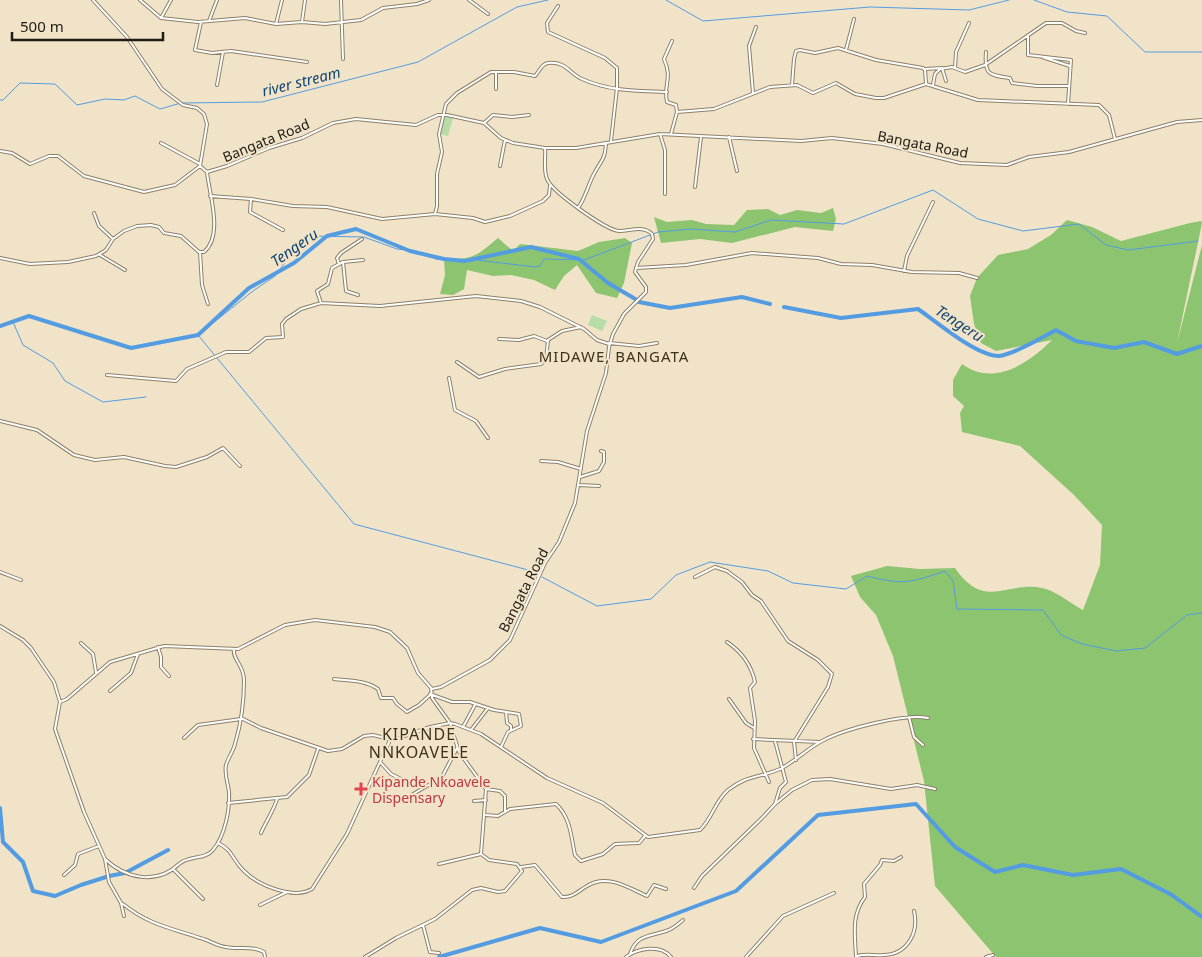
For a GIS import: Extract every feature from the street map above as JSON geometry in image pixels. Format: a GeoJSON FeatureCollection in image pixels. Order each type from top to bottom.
{"type":"FeatureCollection","features":[{"type":"Feature","properties":{"kind":"street","name":"Bangata Road"},"geometry":{"type":"LineString","coordinates":[[93,0],[127,37],[162,89],[183,104],[196,108],[204,114],[207,124],[200,165],[202,170],[207,172],[227,166],[269,148],[302,138],[341,121],[365,119],[416,125],[442,114],[484,123],[505,140],[527,146],[545,148],[570,148],[660,134],[801,141],[836,138],[882,144],[960,162],[1007,165],[1029,157],[1063,154],[1177,122],[1202,120]]}},
{"type":"Feature","properties":{"kind":"street"},"geometry":{"type":"LineString","coordinates":[[140,0],[161,18],[201,22],[226,22],[245,18],[276,24],[344,22],[362,19],[383,8],[417,4],[429,0]]}},
{"type":"Feature","properties":{"kind":"street"},"geometry":{"type":"LineString","coordinates":[[161,18],[171,0]]}},
{"type":"Feature","properties":{"kind":"street"},"geometry":{"type":"LineString","coordinates":[[210,21],[217,0]]}},
{"type":"Feature","properties":{"kind":"street"},"geometry":{"type":"LineString","coordinates":[[276,24],[282,0]]}},
{"type":"Feature","properties":{"kind":"street"},"geometry":{"type":"LineString","coordinates":[[302,22],[305,0]]}},
{"type":"Feature","properties":{"kind":"street"},"geometry":{"type":"LineString","coordinates":[[341,0],[344,22],[343,59]]}},
{"type":"Feature","properties":{"kind":"street"},"geometry":{"type":"LineString","coordinates":[[469,0],[488,14]]}},
{"type":"Feature","properties":{"kind":"street"},"geometry":{"type":"LineString","coordinates":[[558,6],[547,23],[547,30],[613,63],[618,73],[611,142]]}},
{"type":"Feature","properties":{"kind":"street"},"geometry":{"type":"LineString","coordinates":[[846,50],[854,20]]}},
{"type":"Feature","properties":{"kind":"street"},"geometry":{"type":"LineString","coordinates":[[201,22],[194,50],[248,53],[307,62]]}},
{"type":"Feature","properties":{"kind":"street"},"geometry":{"type":"LineString","coordinates":[[792,84],[796,52],[800,50],[815,53],[835,48],[876,60],[925,69],[955,68],[965,72],[985,65],[1048,22],[1062,23],[1076,31],[1085,33]]}},
{"type":"Feature","properties":{"kind":"street"},"geometry":{"type":"LineString","coordinates":[[955,68],[956,52],[969,23]]}},
{"type":"Feature","properties":{"kind":"street"},"geometry":{"type":"LineString","coordinates":[[753,93],[749,46],[756,27]]}},
{"type":"Feature","properties":{"kind":"street"},"geometry":{"type":"LineString","coordinates":[[1028,36],[1028,55],[1068,58],[1071,61],[1068,104]]}},
{"type":"Feature","properties":{"kind":"street"},"geometry":{"type":"LineString","coordinates":[[671,134],[678,112],[676,105],[667,102],[666,92],[669,70],[664,59],[672,41]]}},
{"type":"Feature","properties":{"kind":"street"},"geometry":{"type":"LineString","coordinates":[[217,86],[223,52]]}},
{"type":"Feature","properties":{"kind":"street"},"geometry":{"type":"LineString","coordinates":[[986,52],[985,65],[991,74],[1010,78],[1012,84],[1068,86]]}},
{"type":"Feature","properties":{"kind":"street"},"geometry":{"type":"LineString","coordinates":[[1040,56],[1052,62],[1070,66]]}},
{"type":"Feature","properties":{"kind":"street"},"geometry":{"type":"LineString","coordinates":[[435,214],[437,206],[437,174],[442,152],[439,138],[442,114],[446,104],[457,92],[488,73],[520,72],[535,76],[543,65],[550,63],[569,68],[585,81],[617,88],[666,92]]}},
{"type":"Feature","properties":{"kind":"street"},"geometry":{"type":"LineString","coordinates":[[942,68],[946,81]]}},
{"type":"Feature","properties":{"kind":"street"},"geometry":{"type":"LineString","coordinates":[[933,85],[936,72],[942,68]]}},
{"type":"Feature","properties":{"kind":"street"},"geometry":{"type":"LineString","coordinates":[[925,69],[926,84]]}},
{"type":"Feature","properties":{"kind":"street"},"geometry":{"type":"LineString","coordinates":[[496,72],[496,89]]}},
{"type":"Feature","properties":{"kind":"street"},"geometry":{"type":"LineString","coordinates":[[678,112],[712,110],[770,87],[792,84],[801,86],[813,93],[836,83],[855,94],[880,99],[926,84],[978,100],[1101,106],[1109,115],[1114,140]]}},
{"type":"Feature","properties":{"kind":"street"},"geometry":{"type":"LineString","coordinates":[[484,123],[493,114],[509,117],[529,115]]}},
{"type":"Feature","properties":{"kind":"street"},"geometry":{"type":"LineString","coordinates":[[660,134],[665,150],[665,194]]}},
{"type":"Feature","properties":{"kind":"street"},"geometry":{"type":"LineString","coordinates":[[695,187],[702,137]]}},
{"type":"Feature","properties":{"kind":"street"},"geometry":{"type":"LineString","coordinates":[[730,137],[737,171]]}},
{"type":"Feature","properties":{"kind":"street"},"geometry":{"type":"LineString","coordinates":[[500,166],[505,140]]}},
{"type":"Feature","properties":{"kind":"street"},"geometry":{"type":"LineString","coordinates":[[0,151],[12,153],[30,164],[57,155],[70,163],[82,175],[144,192],[179,183],[200,165],[161,143]]}},
{"type":"Feature","properties":{"kind":"street"},"geometry":{"type":"LineString","coordinates":[[578,208],[586,196],[595,170],[603,162],[606,143]]}},
{"type":"Feature","properties":{"kind":"street"},"geometry":{"type":"LineString","coordinates":[[210,196],[251,199],[293,206],[327,207],[372,218],[390,220],[435,214],[473,218],[484,222],[495,220],[543,201],[549,195],[550,186],[545,171],[545,148]]}},
{"type":"Feature","properties":{"kind":"street"},"geometry":{"type":"LineString","coordinates":[[200,252],[208,247],[215,218],[207,172]]}},
{"type":"Feature","properties":{"kind":"street"},"geometry":{"type":"LineString","coordinates":[[550,186],[578,208],[615,230],[643,229],[650,232],[652,243],[636,268]]}},
{"type":"Feature","properties":{"kind":"street"},"geometry":{"type":"LineString","coordinates":[[251,199],[250,212],[283,230]]}},
{"type":"Feature","properties":{"kind":"street"},"geometry":{"type":"LineString","coordinates":[[904,272],[907,256],[933,202]]}},
{"type":"Feature","properties":{"kind":"street"},"geometry":{"type":"LineString","coordinates":[[94,213],[99,226],[113,239]]}},
{"type":"Feature","properties":{"kind":"street"},"geometry":{"type":"LineString","coordinates":[[0,258],[30,264],[68,262],[100,255],[113,239],[130,228],[154,225],[164,233],[181,236],[200,252],[202,285],[208,304]]}},
{"type":"Feature","properties":{"kind":"street"},"geometry":{"type":"LineString","coordinates":[[339,264],[337,258],[339,254],[362,239]]}},
{"type":"Feature","properties":{"kind":"street"},"geometry":{"type":"LineString","coordinates":[[636,268],[686,265],[746,253],[818,258],[840,264],[872,265],[904,272],[953,273],[977,278]]}},
{"type":"Feature","properties":{"kind":"street"},"geometry":{"type":"LineString","coordinates":[[100,255],[125,270]]}},
{"type":"Feature","properties":{"kind":"street"},"geometry":{"type":"LineString","coordinates":[[321,303],[317,292],[326,287],[330,280],[331,268],[343,262],[363,260]]}},
{"type":"Feature","properties":{"kind":"street"},"geometry":{"type":"LineString","coordinates":[[343,262],[346,290],[358,296]]}},
{"type":"Feature","properties":{"kind":"street","name":"Bangata Road"},"geometry":{"type":"LineString","coordinates":[[431,688],[441,687],[486,662],[507,644],[547,560],[559,542],[579,485],[587,431],[606,372],[609,343],[620,319],[646,292],[646,287],[636,273],[636,268]]}},
{"type":"Feature","properties":{"kind":"street"},"geometry":{"type":"LineString","coordinates":[[107,375],[176,381],[187,369],[226,352],[249,352],[266,338],[283,337],[282,326],[286,319],[301,309],[321,303],[380,306],[487,296],[534,304],[581,327],[597,340],[639,346],[657,343]]}},
{"type":"Feature","properties":{"kind":"street"},"geometry":{"type":"LineString","coordinates":[[547,341],[562,331],[581,327]]}},
{"type":"Feature","properties":{"kind":"street"},"geometry":{"type":"LineString","coordinates":[[499,339],[519,340],[534,336],[547,341]]}},
{"type":"Feature","properties":{"kind":"street"},"geometry":{"type":"LineString","coordinates":[[457,362],[479,377],[505,369],[541,364],[546,360],[547,341]]}},
{"type":"Feature","properties":{"kind":"street"},"geometry":{"type":"LineString","coordinates":[[449,378],[455,410],[476,421],[488,438]]}},
{"type":"Feature","properties":{"kind":"street"},"geometry":{"type":"LineString","coordinates":[[0,421],[37,430],[71,453],[87,459],[97,460],[124,457],[172,467],[205,458],[223,448],[240,466]]}},
{"type":"Feature","properties":{"kind":"street"},"geometry":{"type":"LineString","coordinates":[[580,477],[599,472],[604,462],[604,452],[601,450]]}},
{"type":"Feature","properties":{"kind":"street"},"geometry":{"type":"LineString","coordinates":[[541,461],[558,462],[581,469]]}},
{"type":"Feature","properties":{"kind":"street"},"geometry":{"type":"LineString","coordinates":[[579,485],[599,486]]}},
{"type":"Feature","properties":{"kind":"street"},"geometry":{"type":"LineString","coordinates":[[695,577],[715,567],[736,577],[752,595],[761,601],[788,641],[818,660],[832,674],[830,684],[794,742],[796,760]]}},
{"type":"Feature","properties":{"kind":"street"},"geometry":{"type":"LineString","coordinates":[[0,572],[21,580]]}},
{"type":"Feature","properties":{"kind":"street"},"geometry":{"type":"LineString","coordinates":[[60,702],[67,699],[96,672],[110,662],[158,647],[176,645],[234,649],[285,625],[307,620],[328,620],[375,627],[392,633],[404,645],[418,673],[431,688],[430,694],[425,701],[407,712],[393,698],[381,698],[378,688],[374,686],[356,680],[334,680]]}},
{"type":"Feature","properties":{"kind":"street"},"geometry":{"type":"LineString","coordinates":[[0,626],[32,648],[54,682],[60,702],[55,729],[82,806],[105,859],[109,882],[121,903],[124,916]]}},
{"type":"Feature","properties":{"kind":"street"},"geometry":{"type":"LineString","coordinates":[[727,642],[741,652],[753,672],[755,682],[750,688],[755,715],[753,739],[755,754],[770,782]]}},
{"type":"Feature","properties":{"kind":"street"},"geometry":{"type":"LineString","coordinates":[[82,643],[93,654],[96,672]]}},
{"type":"Feature","properties":{"kind":"street"},"geometry":{"type":"LineString","coordinates":[[158,647],[161,657],[160,667],[169,676]]}},
{"type":"Feature","properties":{"kind":"street"},"geometry":{"type":"LineString","coordinates":[[105,859],[118,870],[138,876],[154,878],[174,870],[185,860],[208,854],[218,843],[228,803],[226,766],[234,748],[241,719],[244,675],[241,666],[233,655],[234,649]]}},
{"type":"Feature","properties":{"kind":"street"},"geometry":{"type":"LineString","coordinates":[[110,691],[131,673],[138,654]]}},
{"type":"Feature","properties":{"kind":"street"},"geometry":{"type":"LineString","coordinates":[[430,694],[452,702],[470,702],[518,714],[521,724],[504,737],[501,747]]}},
{"type":"Feature","properties":{"kind":"street"},"geometry":{"type":"LineString","coordinates":[[430,694],[450,723],[457,748],[486,789],[486,815],[481,854]]}},
{"type":"Feature","properties":{"kind":"street"},"geometry":{"type":"LineString","coordinates":[[729,698],[746,724],[755,729]]}},
{"type":"Feature","properties":{"kind":"street"},"geometry":{"type":"LineString","coordinates":[[463,727],[476,705]]}},
{"type":"Feature","properties":{"kind":"street"},"geometry":{"type":"LineString","coordinates":[[471,730],[488,708]]}},
{"type":"Feature","properties":{"kind":"street"},"geometry":{"type":"LineString","coordinates":[[506,712],[507,723],[511,726],[511,730]]}},
{"type":"Feature","properties":{"kind":"street"},"geometry":{"type":"LineString","coordinates":[[753,739],[820,742],[885,721],[909,717],[928,718]]}},
{"type":"Feature","properties":{"kind":"street"},"geometry":{"type":"LineString","coordinates":[[909,717],[914,738],[923,745]]}},
{"type":"Feature","properties":{"kind":"street"},"geometry":{"type":"LineString","coordinates":[[184,738],[198,725],[241,719],[318,748],[337,750],[369,735],[390,740],[430,727],[450,723],[471,730],[501,747],[547,778],[603,803],[644,836],[698,831],[726,792],[746,778],[782,768],[820,742]]}},
{"type":"Feature","properties":{"kind":"street"},"geometry":{"type":"LineString","coordinates":[[260,905],[287,892],[309,891],[318,884],[360,809],[390,740]]}},
{"type":"Feature","properties":{"kind":"street"},"geometry":{"type":"LineString","coordinates":[[775,741],[785,783],[780,788],[775,804]]}},
{"type":"Feature","properties":{"kind":"street"},"geometry":{"type":"LineString","coordinates":[[228,803],[287,797],[306,780],[318,748]]}},
{"type":"Feature","properties":{"kind":"street"},"geometry":{"type":"LineString","coordinates":[[410,796],[442,777],[457,748]]}},
{"type":"Feature","properties":{"kind":"street"},"geometry":{"type":"LineString","coordinates":[[380,762],[391,774],[401,779]]}},
{"type":"Feature","properties":{"kind":"street"},"geometry":{"type":"LineString","coordinates":[[694,888],[702,876],[775,804],[793,789],[819,779],[888,789],[914,785],[935,790]]}},
{"type":"Feature","properties":{"kind":"street"},"geometry":{"type":"LineString","coordinates":[[486,789],[500,791],[505,796],[505,812]]}},
{"type":"Feature","properties":{"kind":"street"},"geometry":{"type":"LineString","coordinates":[[261,833],[273,814],[277,799]]}},
{"type":"Feature","properties":{"kind":"street"},"geometry":{"type":"LineString","coordinates":[[474,801],[486,800]]}},
{"type":"Feature","properties":{"kind":"street"},"geometry":{"type":"LineString","coordinates":[[486,815],[498,816],[513,809],[556,804],[563,813],[572,834],[575,856],[581,861],[604,854],[614,845],[639,843],[644,836]]}},
{"type":"Feature","properties":{"kind":"street"},"geometry":{"type":"LineString","coordinates":[[218,843],[232,852],[248,874],[287,892]]}},
{"type":"Feature","properties":{"kind":"street"},"geometry":{"type":"LineString","coordinates":[[64,875],[74,865],[78,854],[99,846]]}},
{"type":"Feature","properties":{"kind":"street"},"geometry":{"type":"LineString","coordinates":[[440,864],[481,854]]}},
{"type":"Feature","properties":{"kind":"street"},"geometry":{"type":"LineString","coordinates":[[481,854],[488,860],[512,862],[521,867],[535,865],[562,897],[569,897],[588,885],[600,882],[624,884],[647,896],[654,885],[666,889]]}},
{"type":"Feature","properties":{"kind":"street"},"geometry":{"type":"LineString","coordinates":[[902,857],[894,861],[882,860],[881,865],[864,884],[865,895],[858,906],[854,933],[857,957],[867,954],[887,956],[901,950],[912,938],[916,927],[914,911]]}},
{"type":"Feature","properties":{"kind":"street"},"geometry":{"type":"LineString","coordinates":[[366,957],[396,938],[423,926],[474,890],[484,888],[500,892],[505,891],[521,873],[521,867]]}},
{"type":"Feature","properties":{"kind":"street"},"geometry":{"type":"LineString","coordinates":[[174,870],[203,899]]}},
{"type":"Feature","properties":{"kind":"street"},"geometry":{"type":"LineString","coordinates":[[746,957],[783,916],[834,893]]}},
{"type":"Feature","properties":{"kind":"street"},"geometry":{"type":"LineString","coordinates":[[121,903],[148,920],[172,931],[195,936],[226,948],[258,949],[264,952],[265,957]]}},
{"type":"Feature","properties":{"kind":"street"},"geometry":{"type":"LineString","coordinates":[[626,957],[644,936],[670,930],[683,920]]}},
{"type":"Feature","properties":{"kind":"street"},"geometry":{"type":"LineString","coordinates":[[423,926],[430,952],[439,953]]}},
{"type":"Feature","properties":{"kind":"street"},"geometry":{"type":"LineString","coordinates":[[630,954],[659,949],[666,951],[671,957]]}},
{"type":"Feature","properties":{"kind":"street"},"geometry":{"type":"LineString","coordinates":[[986,957],[993,955]]}},
{"type":"Feature","properties":{"kind":"green space"},"geometry":{"type":"Polygon","coordinates":[[[444,116],[453,118],[448,136],[439,134],[444,116]]]}},
{"type":"Feature","properties":{"kind":"green space"},"geometry":{"type":"Polygon","coordinates":[[[833,208],[836,219],[833,231],[795,227],[732,243],[700,239],[661,243],[654,217],[667,222],[692,220],[706,224],[734,225],[747,210],[768,209],[780,215],[797,210],[821,213],[833,208]]]}},
{"type":"Feature","properties":{"kind":"green space"},"geometry":{"type":"Polygon","coordinates":[[[1067,220],[1092,227],[1121,241],[1190,223],[1201,221],[1202,223],[1177,343],[1202,245],[1202,957],[996,957],[935,886],[924,781],[893,656],[876,615],[860,597],[851,576],[887,566],[920,569],[955,568],[966,581],[977,589],[988,592],[1021,587],[1046,589],[1083,610],[1100,565],[1102,525],[1074,495],[1020,446],[962,432],[960,413],[964,406],[953,396],[953,380],[962,364],[974,371],[986,373],[1010,370],[1032,357],[1052,340],[996,351],[981,343],[974,324],[970,296],[977,278],[998,255],[1028,249],[1051,235],[1067,220]]]}},
{"type":"Feature","properties":{"kind":"green space"},"geometry":{"type":"Polygon","coordinates":[[[498,238],[513,251],[520,244],[578,251],[599,242],[625,238],[632,243],[624,283],[617,298],[596,293],[577,265],[564,276],[555,290],[534,280],[511,275],[493,276],[467,270],[464,289],[453,295],[440,294],[445,275],[444,259],[461,259],[474,256],[498,238]]]}},
{"type":"Feature","properties":{"kind":"green space"},"geometry":{"type":"Polygon","coordinates":[[[592,315],[607,321],[602,331],[588,325],[592,315]]]}},
{"type":"Feature","properties":{"kind":"waterway","name":"river stream"},"geometry":{"type":"LineString","coordinates":[[0,100],[3,100],[20,83],[55,84],[77,105],[105,99],[124,100],[135,96],[160,109],[181,103],[262,102],[418,62],[517,7],[548,0]]}},
{"type":"Feature","properties":{"kind":"waterway","name":"river stream"},"geometry":{"type":"LineString","coordinates":[[666,0],[703,21],[870,7],[969,10],[1009,0]]}},
{"type":"Feature","properties":{"kind":"waterway","name":"river stream"},"geometry":{"type":"LineString","coordinates":[[1034,0],[1067,12],[1107,16],[1145,52],[1202,52]]}},
{"type":"Feature","properties":{"kind":"waterway"},"geometry":{"type":"LineString","coordinates":[[477,260],[535,267],[540,266],[544,259],[584,260],[658,232],[691,229],[735,232],[771,220],[844,224],[933,190],[978,219],[1023,231],[1079,224],[1106,245],[1128,250],[1198,241]]}},
{"type":"Feature","properties":{"kind":"waterway","name":"Tengeru"},"geometry":{"type":"LineString","coordinates":[[0,326],[29,316],[131,348],[198,335],[249,288],[294,263],[327,236],[356,229],[410,251],[444,259],[465,261],[531,247],[579,259],[608,283],[637,300]]}},
{"type":"Feature","properties":{"kind":"waterway"},"geometry":{"type":"LineString","coordinates":[[462,260],[436,259],[416,251],[397,249],[364,237],[309,236],[301,241],[275,276],[198,335],[354,524],[538,574]]}},
{"type":"Feature","properties":{"kind":"waterway","name":"Tengeru"},"geometry":{"type":"LineString","coordinates":[[639,302],[670,308],[742,297],[770,304]]}},
{"type":"Feature","properties":{"kind":"waterway","name":"Tengeru"},"geometry":{"type":"LineString","coordinates":[[784,307],[841,318],[918,309],[968,345],[990,355],[999,356],[1020,349],[1056,330],[1076,341],[1114,348],[1144,342],[1177,354],[1202,346]]}},
{"type":"Feature","properties":{"kind":"waterway"},"geometry":{"type":"LineString","coordinates":[[13,322],[23,345],[53,363],[65,381],[103,402],[146,397]]}},
{"type":"Feature","properties":{"kind":"waterway"},"geometry":{"type":"LineString","coordinates":[[542,577],[597,606],[651,599],[676,575],[710,562],[768,571],[793,583],[846,589],[867,576],[898,582],[915,580],[945,571],[953,581],[957,609],[1043,610],[1061,635],[1082,644],[1116,651],[1145,648],[1187,615],[1202,613]]}},
{"type":"Feature","properties":{"kind":"waterway"},"geometry":{"type":"LineString","coordinates":[[439,957],[540,928],[601,942],[736,891],[818,815],[916,804],[955,847],[995,872],[1023,865],[1073,875],[1121,869],[1172,895],[1202,917]]}},
{"type":"Feature","properties":{"kind":"waterway"},"geometry":{"type":"LineString","coordinates":[[0,808],[3,842],[23,862],[33,891],[55,896],[106,877]]}},
{"type":"Feature","properties":{"kind":"waterway"},"geometry":{"type":"LineString","coordinates":[[109,876],[125,873],[168,850]]}},
{"type":"Feature","properties":{"kind":"place","name":"Kipande Nkoavele Dispensary"},"geometry":{"type":"Point","coordinates":[361,789]}},
{"type":"Feature","properties":{"kind":"district","name":"MIDAWE, BANGATA"},"geometry":{"type":"Point","coordinates":[614,356]}},
{"type":"Feature","properties":{"kind":"district","name":"KIPANDE NNKOAVELE"},"geometry":{"type":"Point","coordinates":[419,743]}}]}
